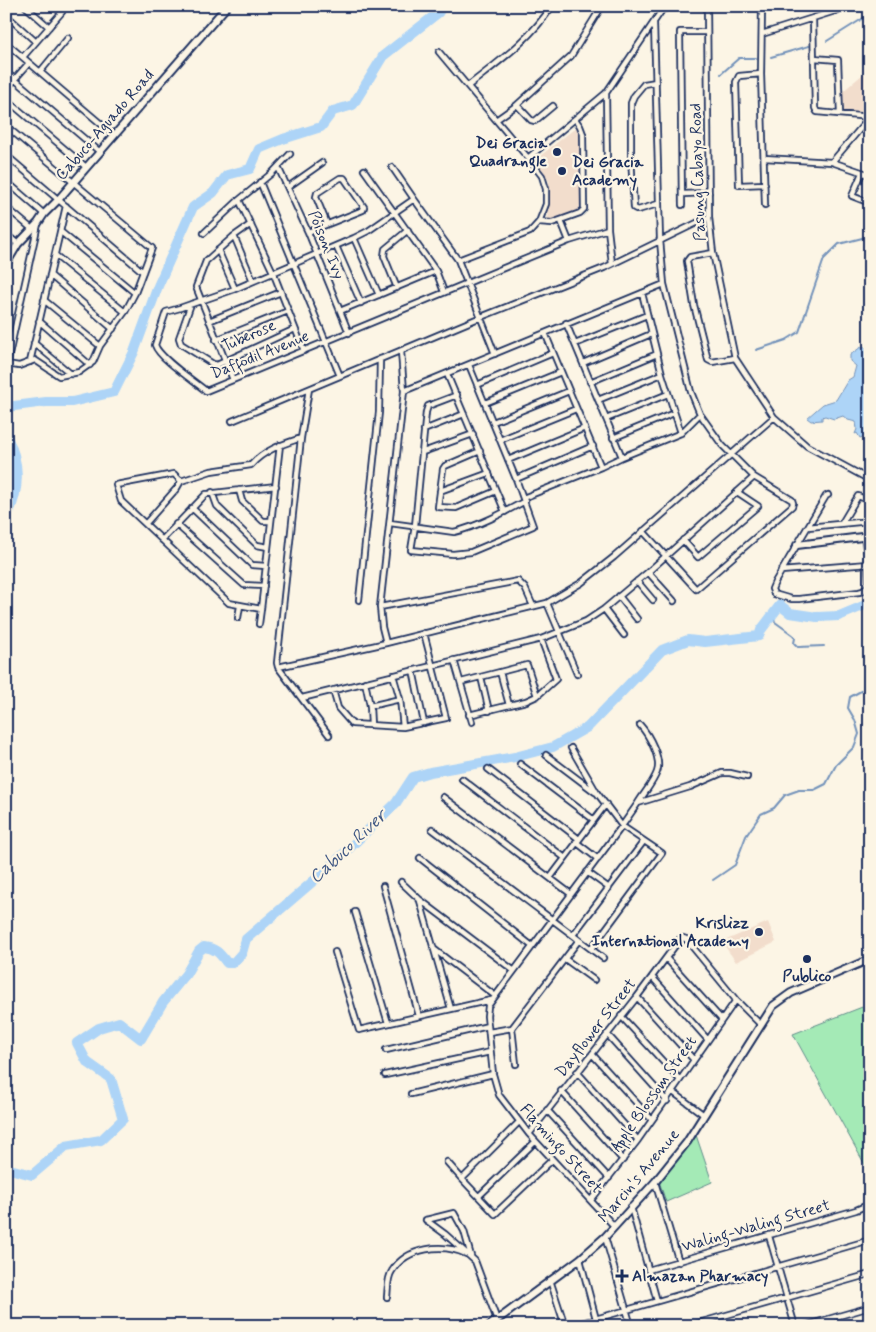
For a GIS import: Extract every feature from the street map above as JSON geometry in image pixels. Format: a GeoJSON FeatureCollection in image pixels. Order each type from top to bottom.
{"type":"FeatureCollection","features":[{"type":"Feature","properties":{"kind":"main road","name":"Cabuco-Aguado Road"},"geometry":{"type":"LineString","coordinates":[[7,262],[18,244],[227,6]]}},
{"type":"Feature","properties":{"kind":"main road"},"geometry":{"type":"LineString","coordinates":[[797,544],[867,536]]}},
{"type":"Feature","properties":{"kind":"main road","name":"Marcin's Avenue"},"geometry":{"type":"LineString","coordinates":[[489,1326],[580,1259],[605,1237],[655,1182],[675,1158],[770,1010],[778,1001],[791,993],[870,959]]}},
{"type":"Feature","properties":{"kind":"street"},"geometry":{"type":"LineString","coordinates":[[6,9],[10,6]]}},
{"type":"Feature","properties":{"kind":"street"},"geometry":{"type":"LineString","coordinates":[[25,6],[49,27]]}},
{"type":"Feature","properties":{"kind":"street"},"geometry":{"type":"LineString","coordinates":[[23,57],[62,12],[55,6]]}},
{"type":"Feature","properties":{"kind":"street"},"geometry":{"type":"LineString","coordinates":[[468,86],[525,40],[544,19],[552,6]]}},
{"type":"Feature","properties":{"kind":"street"},"geometry":{"type":"LineString","coordinates":[[496,120],[517,105],[571,56],[602,6]]}},
{"type":"Feature","properties":{"kind":"street"},"geometry":{"type":"LineString","coordinates":[[528,158],[606,93],[654,23],[661,8],[671,6]]}},
{"type":"Feature","properties":{"kind":"street","name":"Pasung Cabayo Road"},"geometry":{"type":"LineString","coordinates":[[707,6],[709,217],[713,253],[735,358],[774,417],[807,446],[870,480]]}},
{"type":"Feature","properties":{"kind":"street"},"geometry":{"type":"LineString","coordinates":[[762,6],[761,74],[765,205]]}},
{"type":"Feature","properties":{"kind":"street"},"geometry":{"type":"LineString","coordinates":[[762,34],[851,6]]}},
{"type":"Feature","properties":{"kind":"street"},"geometry":{"type":"LineString","coordinates":[[6,15],[36,42]]}},
{"type":"Feature","properties":{"kind":"street"},"geometry":{"type":"LineString","coordinates":[[813,18],[815,108],[817,112],[870,117],[832,162]]}},
{"type":"Feature","properties":{"kind":"street"},"geometry":{"type":"LineString","coordinates":[[643,531],[693,588],[697,589],[792,506],[792,500],[754,477],[722,445],[700,414],[691,392],[664,284],[658,204],[654,23]]}},
{"type":"Feature","properties":{"kind":"street"},"geometry":{"type":"LineString","coordinates":[[682,205],[680,32],[707,32]]}},
{"type":"Feature","properties":{"kind":"street"},"geometry":{"type":"LineString","coordinates":[[40,72],[68,38]]}},
{"type":"Feature","properties":{"kind":"street"},"geometry":{"type":"LineString","coordinates":[[6,43],[114,135]]}},
{"type":"Feature","properties":{"kind":"street"},"geometry":{"type":"LineString","coordinates":[[439,52],[528,158],[542,176],[546,189],[546,204],[539,222],[530,232],[458,260]]}},
{"type":"Feature","properties":{"kind":"street"},"geometry":{"type":"LineString","coordinates":[[814,58],[838,60],[840,114]]}},
{"type":"Feature","properties":{"kind":"street"},"geometry":{"type":"LineString","coordinates":[[6,89],[30,63]]}},
{"type":"Feature","properties":{"kind":"street"},"geometry":{"type":"LineString","coordinates":[[6,72],[100,152]]}},
{"type":"Feature","properties":{"kind":"street"},"geometry":{"type":"LineString","coordinates":[[761,74],[739,76],[736,82],[739,185],[765,184]]}},
{"type":"Feature","properties":{"kind":"street"},"geometry":{"type":"LineString","coordinates":[[656,82],[644,84],[631,103],[631,157],[634,208],[638,210],[658,204]]}},
{"type":"Feature","properties":{"kind":"street"},"geometry":{"type":"LineString","coordinates":[[606,93],[608,229],[612,264]]}},
{"type":"Feature","properties":{"kind":"street"},"geometry":{"type":"LineString","coordinates":[[6,99],[86,167]]}},
{"type":"Feature","properties":{"kind":"street"},"geometry":{"type":"LineString","coordinates":[[517,105],[531,120],[535,121],[553,106]]}},
{"type":"Feature","properties":{"kind":"street"},"geometry":{"type":"LineString","coordinates":[[539,222],[549,224],[561,221],[580,213],[584,209],[583,134],[575,119]]}},
{"type":"Feature","properties":{"kind":"street"},"geometry":{"type":"LineString","coordinates":[[6,126],[152,248],[134,293],[124,312],[100,346],[96,358],[84,370],[71,374],[56,375],[38,361],[14,366],[7,364],[38,223]]}},
{"type":"Feature","properties":{"kind":"street"},"geometry":{"type":"LineString","coordinates":[[204,234],[290,154]]}},
{"type":"Feature","properties":{"kind":"street"},"geometry":{"type":"LineString","coordinates":[[6,155],[142,272]]}},
{"type":"Feature","properties":{"kind":"street"},"geometry":{"type":"LineString","coordinates":[[764,158],[832,162],[870,175]]}},
{"type":"Feature","properties":{"kind":"street"},"geometry":{"type":"LineString","coordinates":[[288,187],[322,163]]}},
{"type":"Feature","properties":{"kind":"street","name":"Poison Ivy"},"geometry":{"type":"LineString","coordinates":[[278,167],[308,232],[349,333]]}},
{"type":"Feature","properties":{"kind":"street"},"geometry":{"type":"LineString","coordinates":[[392,167],[458,260],[495,354]]}},
{"type":"Feature","properties":{"kind":"street"},"geometry":{"type":"LineString","coordinates":[[364,170],[436,271],[444,292]]}},
{"type":"Feature","properties":{"kind":"street"},"geometry":{"type":"LineString","coordinates":[[862,172],[852,196],[870,203]]}},
{"type":"Feature","properties":{"kind":"street"},"geometry":{"type":"LineString","coordinates":[[308,232],[328,224],[363,210],[364,207],[344,178],[340,178],[317,193],[316,197],[328,224]]}},
{"type":"Feature","properties":{"kind":"street"},"geometry":{"type":"LineString","coordinates":[[6,181],[44,214]]}},
{"type":"Feature","properties":{"kind":"street"},"geometry":{"type":"LineString","coordinates":[[260,182],[340,376]]}},
{"type":"Feature","properties":{"kind":"street"},"geometry":{"type":"LineString","coordinates":[[683,194],[708,193]]}},
{"type":"Feature","properties":{"kind":"street"},"geometry":{"type":"LineString","coordinates":[[191,304],[252,281],[368,232],[414,199]]}},
{"type":"Feature","properties":{"kind":"street"},"geometry":{"type":"LineString","coordinates":[[239,200],[273,272],[304,351]]}},
{"type":"Feature","properties":{"kind":"street"},"geometry":{"type":"LineString","coordinates":[[30,362],[66,206]]}},
{"type":"Feature","properties":{"kind":"street"},"geometry":{"type":"LineString","coordinates":[[6,207],[32,229]]}},
{"type":"Feature","properties":{"kind":"street"},"geometry":{"type":"LineString","coordinates":[[232,421],[612,264],[709,217]]}},
{"type":"Feature","properties":{"kind":"street"},"geometry":{"type":"LineString","coordinates":[[561,221],[568,241]]}},
{"type":"Feature","properties":{"kind":"street"},"geometry":{"type":"LineString","coordinates":[[233,380],[196,287],[206,261],[234,236],[251,224]]}},
{"type":"Feature","properties":{"kind":"street","name":"Daffodil Avenue"},"geometry":{"type":"LineString","coordinates":[[191,304],[166,312],[156,340],[157,350],[206,391],[568,241],[608,229]]}},
{"type":"Feature","properties":{"kind":"street"},"geometry":{"type":"LineString","coordinates":[[397,288],[384,256],[385,249],[408,230]]}},
{"type":"Feature","properties":{"kind":"street"},"geometry":{"type":"LineString","coordinates":[[61,232],[134,293]]}},
{"type":"Feature","properties":{"kind":"street"},"geometry":{"type":"LineString","coordinates":[[6,234],[18,244]]}},
{"type":"Feature","properties":{"kind":"street"},"geometry":{"type":"LineString","coordinates":[[234,236],[252,281]]}},
{"type":"Feature","properties":{"kind":"street"},"geometry":{"type":"LineString","coordinates":[[354,238],[379,295]]}},
{"type":"Feature","properties":{"kind":"street"},"geometry":{"type":"LineString","coordinates":[[336,246],[361,303]]}},
{"type":"Feature","properties":{"kind":"street"},"geometry":{"type":"LineString","coordinates":[[218,250],[234,288]]}},
{"type":"Feature","properties":{"kind":"street"},"geometry":{"type":"LineString","coordinates":[[713,253],[690,257],[687,261],[694,305],[708,360],[712,362],[735,358]]}},
{"type":"Feature","properties":{"kind":"street"},"geometry":{"type":"LineString","coordinates":[[55,255],[124,312]]}},
{"type":"Feature","properties":{"kind":"street"},"geometry":{"type":"LineString","coordinates":[[340,311],[436,271]]}},
{"type":"Feature","properties":{"kind":"street"},"geometry":{"type":"LineString","coordinates":[[50,275],[113,329]]}},
{"type":"Feature","properties":{"kind":"street"},"geometry":{"type":"LineString","coordinates":[[404,391],[664,284]]}},
{"type":"Feature","properties":{"kind":"street"},"geometry":{"type":"LineString","coordinates":[[209,321],[281,292]]}},
{"type":"Feature","properties":{"kind":"street"},"geometry":{"type":"LineString","coordinates":[[642,293],[662,374],[681,433]]}},
{"type":"Feature","properties":{"kind":"street"},"geometry":{"type":"LineString","coordinates":[[44,300],[100,346]]}},
{"type":"Feature","properties":{"kind":"street","name":"Tuberose"},"geometry":{"type":"LineString","coordinates":[[191,304],[179,338],[181,344],[217,365],[295,329]]}},
{"type":"Feature","properties":{"kind":"street"},"geometry":{"type":"LineString","coordinates":[[216,340],[288,311]]}},
{"type":"Feature","properties":{"kind":"street"},"geometry":{"type":"LineString","coordinates":[[575,344],[646,315]]}},
{"type":"Feature","properties":{"kind":"street"},"geometry":{"type":"LineString","coordinates":[[39,321],[90,365]]}},
{"type":"Feature","properties":{"kind":"street"},"geometry":{"type":"LineString","coordinates":[[566,323],[622,457]]}},
{"type":"Feature","properties":{"kind":"street"},"geometry":{"type":"LineString","coordinates":[[545,333],[601,468]]}},
{"type":"Feature","properties":{"kind":"street"},"geometry":{"type":"LineString","coordinates":[[583,363],[651,334]]}},
{"type":"Feature","properties":{"kind":"street"},"geometry":{"type":"LineString","coordinates":[[34,343],[71,374]]}},
{"type":"Feature","properties":{"kind":"street"},"geometry":{"type":"LineString","coordinates":[[386,643],[380,607],[404,391],[401,350]]}},
{"type":"Feature","properties":{"kind":"street"},"geometry":{"type":"LineString","coordinates":[[477,385],[553,353]]}},
{"type":"Feature","properties":{"kind":"street"},"geometry":{"type":"LineString","coordinates":[[590,382],[657,354]]}},
{"type":"Feature","properties":{"kind":"street"},"geometry":{"type":"LineString","coordinates":[[359,600],[378,421],[380,359]]}},
{"type":"Feature","properties":{"kind":"street"},"geometry":{"type":"LineString","coordinates":[[456,395],[428,406],[426,412],[411,550],[454,554],[471,552],[533,526],[516,479],[469,365]]}},
{"type":"Feature","properties":{"kind":"street"},"geometry":{"type":"LineString","coordinates":[[485,403],[561,372]]}},
{"type":"Feature","properties":{"kind":"street"},"geometry":{"type":"LineString","coordinates":[[447,374],[505,512]]}},
{"type":"Feature","properties":{"kind":"street"},"geometry":{"type":"LineString","coordinates":[[598,400],[662,374]]}},
{"type":"Feature","properties":{"kind":"street"},"geometry":{"type":"LineString","coordinates":[[309,389],[301,438],[278,666],[329,735]]}},
{"type":"Feature","properties":{"kind":"street"},"geometry":{"type":"LineString","coordinates":[[493,422],[569,391]]}},
{"type":"Feature","properties":{"kind":"street"},"geometry":{"type":"LineString","coordinates":[[606,419],[668,394]]}},
{"type":"Feature","properties":{"kind":"street"},"geometry":{"type":"LineString","coordinates":[[500,440],[576,409]]}},
{"type":"Feature","properties":{"kind":"street"},"geometry":{"type":"LineString","coordinates":[[613,438],[674,413]]}},
{"type":"Feature","properties":{"kind":"street"},"geometry":{"type":"LineString","coordinates":[[424,430],[464,414]]}},
{"type":"Feature","properties":{"kind":"street"},"geometry":{"type":"LineString","coordinates":[[390,523],[454,532],[464,530],[505,512],[524,500],[681,433],[700,414]]}},
{"type":"Feature","properties":{"kind":"street"},"geometry":{"type":"LineString","coordinates":[[278,666],[386,643],[547,603],[581,582],[643,531],[774,417]]}},
{"type":"Feature","properties":{"kind":"street"},"geometry":{"type":"LineString","coordinates":[[508,460],[585,428]]}},
{"type":"Feature","properties":{"kind":"street"},"geometry":{"type":"LineString","coordinates":[[423,452],[473,434]]}},
{"type":"Feature","properties":{"kind":"street"},"geometry":{"type":"LineString","coordinates":[[146,523],[181,481],[210,471],[251,465],[258,457],[280,445],[301,438]]}},
{"type":"Feature","properties":{"kind":"street"},"geometry":{"type":"LineString","coordinates":[[259,624],[280,445]]}},
{"type":"Feature","properties":{"kind":"street"},"geometry":{"type":"LineString","coordinates":[[516,479],[593,446]]}},
{"type":"Feature","properties":{"kind":"street"},"geometry":{"type":"LineString","coordinates":[[480,451],[445,466],[438,507],[456,508],[496,491]]}},
{"type":"Feature","properties":{"kind":"street"},"geometry":{"type":"LineString","coordinates":[[440,492],[489,473]]}},
{"type":"Feature","properties":{"kind":"street"},"geometry":{"type":"LineString","coordinates":[[181,481],[174,474],[116,486],[121,501],[229,603],[261,608]]}},
{"type":"Feature","properties":{"kind":"street"},"geometry":{"type":"LineString","coordinates":[[302,698],[541,639],[586,621],[604,609],[648,572],[754,477]]}},
{"type":"Feature","properties":{"kind":"street"},"geometry":{"type":"LineString","coordinates":[[162,540],[206,494],[276,486]]}},
{"type":"Feature","properties":{"kind":"street"},"geometry":{"type":"LineString","coordinates":[[239,490],[242,501],[263,521],[271,521]]}},
{"type":"Feature","properties":{"kind":"street"},"geometry":{"type":"LineString","coordinates":[[212,492],[217,506],[257,545],[268,547]]}},
{"type":"Feature","properties":{"kind":"street"},"geometry":{"type":"LineString","coordinates":[[683,540],[698,557],[758,506],[738,492]]}},
{"type":"Feature","properties":{"kind":"street"},"geometry":{"type":"LineString","coordinates":[[828,495],[781,571],[772,589],[774,594],[791,599],[863,591],[869,585],[867,536]]}},
{"type":"Feature","properties":{"kind":"street"},"geometry":{"type":"LineString","coordinates":[[842,523],[858,496],[870,502]]}},
{"type":"Feature","properties":{"kind":"street"},"geometry":{"type":"LineString","coordinates":[[192,508],[252,565],[266,566]]}},
{"type":"Feature","properties":{"kind":"street"},"geometry":{"type":"LineString","coordinates":[[808,527],[870,521]]}},
{"type":"Feature","properties":{"kind":"street"},"geometry":{"type":"LineString","coordinates":[[176,524],[244,585],[264,586]]}},
{"type":"Feature","properties":{"kind":"street"},"geometry":{"type":"LineString","coordinates":[[781,571],[869,562]]}},
{"type":"Feature","properties":{"kind":"street"},"geometry":{"type":"LineString","coordinates":[[648,572],[674,601]]}},
{"type":"Feature","properties":{"kind":"street"},"geometry":{"type":"LineString","coordinates":[[380,607],[518,581],[525,588],[532,606]]}},
{"type":"Feature","properties":{"kind":"street"},"geometry":{"type":"LineString","coordinates":[[637,581],[653,600]]}},
{"type":"Feature","properties":{"kind":"street"},"geometry":{"type":"LineString","coordinates":[[619,596],[638,619]]}},
{"type":"Feature","properties":{"kind":"street"},"geometry":{"type":"LineString","coordinates":[[547,603],[577,674]]}},
{"type":"Feature","properties":{"kind":"street"},"geometry":{"type":"LineString","coordinates":[[238,618],[240,606]]}},
{"type":"Feature","properties":{"kind":"street"},"geometry":{"type":"LineString","coordinates":[[604,609],[624,635]]}},
{"type":"Feature","properties":{"kind":"street"},"geometry":{"type":"LineString","coordinates":[[333,690],[338,708],[352,724],[403,727],[446,718],[424,633]]}},
{"type":"Feature","properties":{"kind":"street"},"geometry":{"type":"LineString","coordinates":[[469,715],[489,711],[537,696],[556,679],[541,639]]}},
{"type":"Feature","properties":{"kind":"street"},"geometry":{"type":"LineString","coordinates":[[454,660],[472,722]]}},
{"type":"Feature","properties":{"kind":"street"},"geometry":{"type":"LineString","coordinates":[[461,682],[527,665],[537,696]]}},
{"type":"Feature","properties":{"kind":"street"},"geometry":{"type":"LineString","coordinates":[[413,670],[424,723]]}},
{"type":"Feature","properties":{"kind":"street"},"geometry":{"type":"LineString","coordinates":[[500,672],[509,705]]}},
{"type":"Feature","properties":{"kind":"street"},"geometry":{"type":"LineString","coordinates":[[393,675],[400,699],[403,727]]}},
{"type":"Feature","properties":{"kind":"street"},"geometry":{"type":"LineString","coordinates":[[481,677],[489,711]]}},
{"type":"Feature","properties":{"kind":"street"},"geometry":{"type":"LineString","coordinates":[[365,682],[370,706],[371,725]]}},
{"type":"Feature","properties":{"kind":"street"},"geometry":{"type":"LineString","coordinates":[[370,706],[400,699]]}},
{"type":"Feature","properties":{"kind":"street"},"geometry":{"type":"LineString","coordinates":[[335,952],[359,1030],[491,1000],[598,859],[638,803],[658,771],[652,741],[640,725]]}},
{"type":"Feature","properties":{"kind":"street"},"geometry":{"type":"LineString","coordinates":[[571,748],[597,793],[622,826],[662,853],[592,949]]}},
{"type":"Feature","properties":{"kind":"street"},"geometry":{"type":"LineString","coordinates":[[546,755],[597,793]]}},
{"type":"Feature","properties":{"kind":"street"},"geometry":{"type":"LineString","coordinates":[[520,764],[594,820]]}},
{"type":"Feature","properties":{"kind":"street"},"geometry":{"type":"LineString","coordinates":[[488,769],[598,859]]}},
{"type":"Feature","properties":{"kind":"street"},"geometry":{"type":"LineString","coordinates":[[638,803],[690,787],[722,773],[730,772],[747,777]]}},
{"type":"Feature","properties":{"kind":"street"},"geometry":{"type":"LineString","coordinates":[[462,779],[565,858]]}},
{"type":"Feature","properties":{"kind":"street"},"geometry":{"type":"LineString","coordinates":[[443,797],[571,894]]}},
{"type":"Feature","properties":{"kind":"street"},"geometry":{"type":"LineString","coordinates":[[550,878],[606,804]]}},
{"type":"Feature","properties":{"kind":"street"},"geometry":{"type":"LineString","coordinates":[[432,829],[603,958]]}},
{"type":"Feature","properties":{"kind":"street"},"geometry":{"type":"LineString","coordinates":[[573,935],[644,841]]}},
{"type":"Feature","properties":{"kind":"street"},"geometry":{"type":"LineString","coordinates":[[420,858],[532,946]]}},
{"type":"Feature","properties":{"kind":"street"},"geometry":{"type":"LineString","coordinates":[[588,872],[609,888]]}},
{"type":"Feature","properties":{"kind":"street"},"geometry":{"type":"LineString","coordinates":[[401,882],[419,899],[513,970]]}},
{"type":"Feature","properties":{"kind":"street"},"geometry":{"type":"LineString","coordinates":[[383,886],[419,1016]]}},
{"type":"Feature","properties":{"kind":"street"},"geometry":{"type":"LineString","coordinates":[[419,899],[452,1009]]}},
{"type":"Feature","properties":{"kind":"street"},"geometry":{"type":"LineString","coordinates":[[355,912],[388,1023]]}},
{"type":"Feature","properties":{"kind":"street","name":"Dayflower Street"},"geometry":{"type":"LineString","coordinates":[[528,1134],[637,997],[680,939],[686,940],[736,1000]]}},
{"type":"Feature","properties":{"kind":"street"},"geometry":{"type":"LineString","coordinates":[[489,1032],[512,1028],[579,940]]}},
{"type":"Feature","properties":{"kind":"street"},"geometry":{"type":"LineString","coordinates":[[434,950],[494,995]]}},
{"type":"Feature","properties":{"kind":"street"},"geometry":{"type":"LineString","coordinates":[[666,958],[722,1020]]}},
{"type":"Feature","properties":{"kind":"street"},"geometry":{"type":"LineString","coordinates":[[565,959],[594,980]]}},
{"type":"Feature","properties":{"kind":"street"},"geometry":{"type":"LineString","coordinates":[[652,977],[708,1040]]}},
{"type":"Feature","properties":{"kind":"street"},"geometry":{"type":"LineString","coordinates":[[637,997],[694,1060]]}},
{"type":"Feature","properties":{"kind":"street","name":"Flamingo Street"},"geometry":{"type":"LineString","coordinates":[[491,1000],[487,1010],[490,1052],[492,1074],[499,1095],[535,1142],[614,1226]]}},
{"type":"Feature","properties":{"kind":"street"},"geometry":{"type":"LineString","coordinates":[[736,1000],[761,1025]]}},
{"type":"Feature","properties":{"kind":"street","name":"Apple Blossom Street"},"geometry":{"type":"LineString","coordinates":[[591,1200],[638,1140],[736,1000]]}},
{"type":"Feature","properties":{"kind":"street"},"geometry":{"type":"LineString","coordinates":[[622,1016],[680,1080]]}},
{"type":"Feature","properties":{"kind":"street"},"geometry":{"type":"LineString","coordinates":[[386,1050],[488,1026]]}},
{"type":"Feature","properties":{"kind":"street"},"geometry":{"type":"LineString","coordinates":[[512,1028],[516,1064]]}},
{"type":"Feature","properties":{"kind":"street"},"geometry":{"type":"LineString","coordinates":[[608,1034],[666,1101]]}},
{"type":"Feature","properties":{"kind":"street"},"geometry":{"type":"LineString","coordinates":[[386,1075],[490,1052]]}},
{"type":"Feature","properties":{"kind":"street"},"geometry":{"type":"LineString","coordinates":[[592,1054],[652,1120]]}},
{"type":"Feature","properties":{"kind":"street"},"geometry":{"type":"LineString","coordinates":[[577,1072],[638,1140]]}},
{"type":"Feature","properties":{"kind":"street"},"geometry":{"type":"LineString","coordinates":[[412,1094],[492,1074]]}},
{"type":"Feature","properties":{"kind":"street"},"geometry":{"type":"LineString","coordinates":[[562,1091],[623,1160]]}},
{"type":"Feature","properties":{"kind":"street"},"geometry":{"type":"LineString","coordinates":[[672,1092],[704,1115]]}},
{"type":"Feature","properties":{"kind":"street"},"geometry":{"type":"LineString","coordinates":[[547,1110],[609,1178]]}},
{"type":"Feature","properties":{"kind":"street"},"geometry":{"type":"LineString","coordinates":[[462,1179],[519,1122]]}},
{"type":"Feature","properties":{"kind":"street"},"geometry":{"type":"LineString","coordinates":[[479,1196],[535,1142]]}},
{"type":"Feature","properties":{"kind":"street"},"geometry":{"type":"LineString","coordinates":[[447,1162],[495,1214],[552,1160]]}},
{"type":"Feature","properties":{"kind":"street"},"geometry":{"type":"LineString","coordinates":[[655,1182],[679,1262]]}},
{"type":"Feature","properties":{"kind":"street","name":"Waling-Waling Street"},"geometry":{"type":"LineString","coordinates":[[648,1270],[769,1236],[870,1204]]}},
{"type":"Feature","properties":{"kind":"street"},"geometry":{"type":"LineString","coordinates":[[631,1208],[657,1301]]}},
{"type":"Feature","properties":{"kind":"street"},"geometry":{"type":"LineString","coordinates":[[472,1257],[464,1231],[454,1213],[426,1220],[472,1257],[477,1264],[497,1320]]}},
{"type":"Feature","properties":{"kind":"street"},"geometry":{"type":"LineString","coordinates":[[769,1236],[795,1326]]}},
{"type":"Feature","properties":{"kind":"street"},"geometry":{"type":"LineString","coordinates":[[605,1237],[631,1326]]}},
{"type":"Feature","properties":{"kind":"street"},"geometry":{"type":"LineString","coordinates":[[571,1326],[870,1240]]}},
{"type":"Feature","properties":{"kind":"street"},"geometry":{"type":"LineString","coordinates":[[387,1297],[388,1281],[392,1271],[398,1263],[417,1252],[427,1249],[450,1248],[472,1257]]}},
{"type":"Feature","properties":{"kind":"street"},"geometry":{"type":"LineString","coordinates":[[580,1259],[596,1319]]}},
{"type":"Feature","properties":{"kind":"street"},"geometry":{"type":"LineString","coordinates":[[688,1326],[870,1274]]}},
{"type":"Feature","properties":{"kind":"street"},"geometry":{"type":"LineString","coordinates":[[550,1280],[565,1326]]}},
{"type":"Feature","properties":{"kind":"street"},"geometry":{"type":"LineString","coordinates":[[804,1326],[870,1307]]}},
{"type":"Feature","properties":{"kind":"street"},"geometry":{"type":"LineString","coordinates":[[860,1326],[870,1319]]}},
{"type":"Feature","properties":{"kind":"shaded area"},"geometry":{"type":"Polygon","coordinates":[[[870,68],[870,113],[842,112],[841,93],[870,68]]]}},
{"type":"Feature","properties":{"kind":"shaded area","name":"Dei Gracia Academy"},"geometry":{"type":"Polygon","coordinates":[[[578,126],[584,212],[548,223],[549,181],[535,160],[578,126]]]}},
{"type":"Feature","properties":{"kind":"shaded area","name":"Krislizz International Academy"},"geometry":{"type":"Polygon","coordinates":[[[768,922],[776,942],[736,962],[722,942],[768,922]]]}},
{"type":"Feature","properties":{"kind":"green space"},"geometry":{"type":"Polygon","coordinates":[[[870,1004],[870,1174],[793,1034],[870,1004]]]}},
{"type":"Feature","properties":{"kind":"green space"},"geometry":{"type":"Polygon","coordinates":[[[696,1135],[712,1182],[666,1202],[659,1181],[696,1135]]]}},
{"type":"Feature","properties":{"kind":"water"},"geometry":{"type":"Polygon","coordinates":[[[861,347],[865,347],[868,352],[865,384],[870,403],[870,442],[866,436],[860,438],[857,433],[855,434],[857,429],[856,422],[848,420],[843,416],[834,419],[825,416],[822,417],[822,420],[811,421],[807,418],[823,404],[836,400],[848,380],[853,377],[856,366],[850,361],[850,355],[861,347]]]}},
{"type":"Feature","properties":{"kind":"waterway"},"geometry":{"type":"LineString","coordinates":[[6,407],[46,402],[72,402],[114,392],[134,352],[158,286],[193,207],[213,193],[227,175],[250,169],[259,149],[321,127],[333,111],[353,105],[383,56],[439,12],[439,6]]}},
{"type":"Feature","properties":{"kind":"waterway"},"geometry":{"type":"LineString","coordinates":[[827,41],[870,14]]}},
{"type":"Feature","properties":{"kind":"waterway"},"geometry":{"type":"LineString","coordinates":[[771,57],[809,46]]}},
{"type":"Feature","properties":{"kind":"waterway"},"geometry":{"type":"LineString","coordinates":[[721,74],[739,58],[756,58]]}},
{"type":"Feature","properties":{"kind":"waterway"},"geometry":{"type":"LineString","coordinates":[[756,350],[786,340],[799,332],[824,259],[839,244],[870,236]]}},
{"type":"Feature","properties":{"kind":"waterway"},"geometry":{"type":"LineString","coordinates":[[6,436],[14,456],[17,477],[14,498],[6,518]]}},
{"type":"Feature","properties":{"kind":"waterway","name":"Cabuco River"},"geometry":{"type":"LineString","coordinates":[[6,1168],[32,1175],[66,1146],[101,1140],[123,1119],[111,1079],[87,1062],[77,1043],[99,1028],[119,1022],[141,1039],[163,1002],[186,974],[199,951],[204,947],[215,950],[227,963],[233,963],[242,953],[246,939],[332,865],[396,803],[413,777],[430,772],[515,757],[553,747],[588,727],[662,650],[688,640],[705,642],[759,636],[761,630],[780,605],[790,613],[817,617],[839,616],[870,603]]}},
{"type":"Feature","properties":{"kind":"waterway"},"geometry":{"type":"LineString","coordinates":[[777,609],[774,618],[775,622],[793,635],[795,638],[794,643],[798,647],[824,646]]}},
{"type":"Feature","properties":{"kind":"waterway"},"geometry":{"type":"LineString","coordinates":[[713,880],[735,865],[746,836],[761,814],[774,808],[785,795],[799,790],[814,790],[826,784],[836,765],[854,747],[859,734],[855,720],[848,708],[850,697],[870,686]]}},
{"type":"Feature","properties":{"kind":"place","name":"Dei Gracia Quadrangle"},"geometry":{"type":"Point","coordinates":[557,152]}},
{"type":"Feature","properties":{"kind":"place","name":"Dei Gracia Academy"},"geometry":{"type":"Point","coordinates":[562,171]}},
{"type":"Feature","properties":{"kind":"place","name":"Krislizz International Academy"},"geometry":{"type":"Point","coordinates":[759,932]}},
{"type":"Feature","properties":{"kind":"place","name":"Publico"},"geometry":{"type":"Point","coordinates":[807,959]}},
{"type":"Feature","properties":{"kind":"place","name":"Almazan Pharmacy"},"geometry":{"type":"Point","coordinates":[622,1276]}}]}
